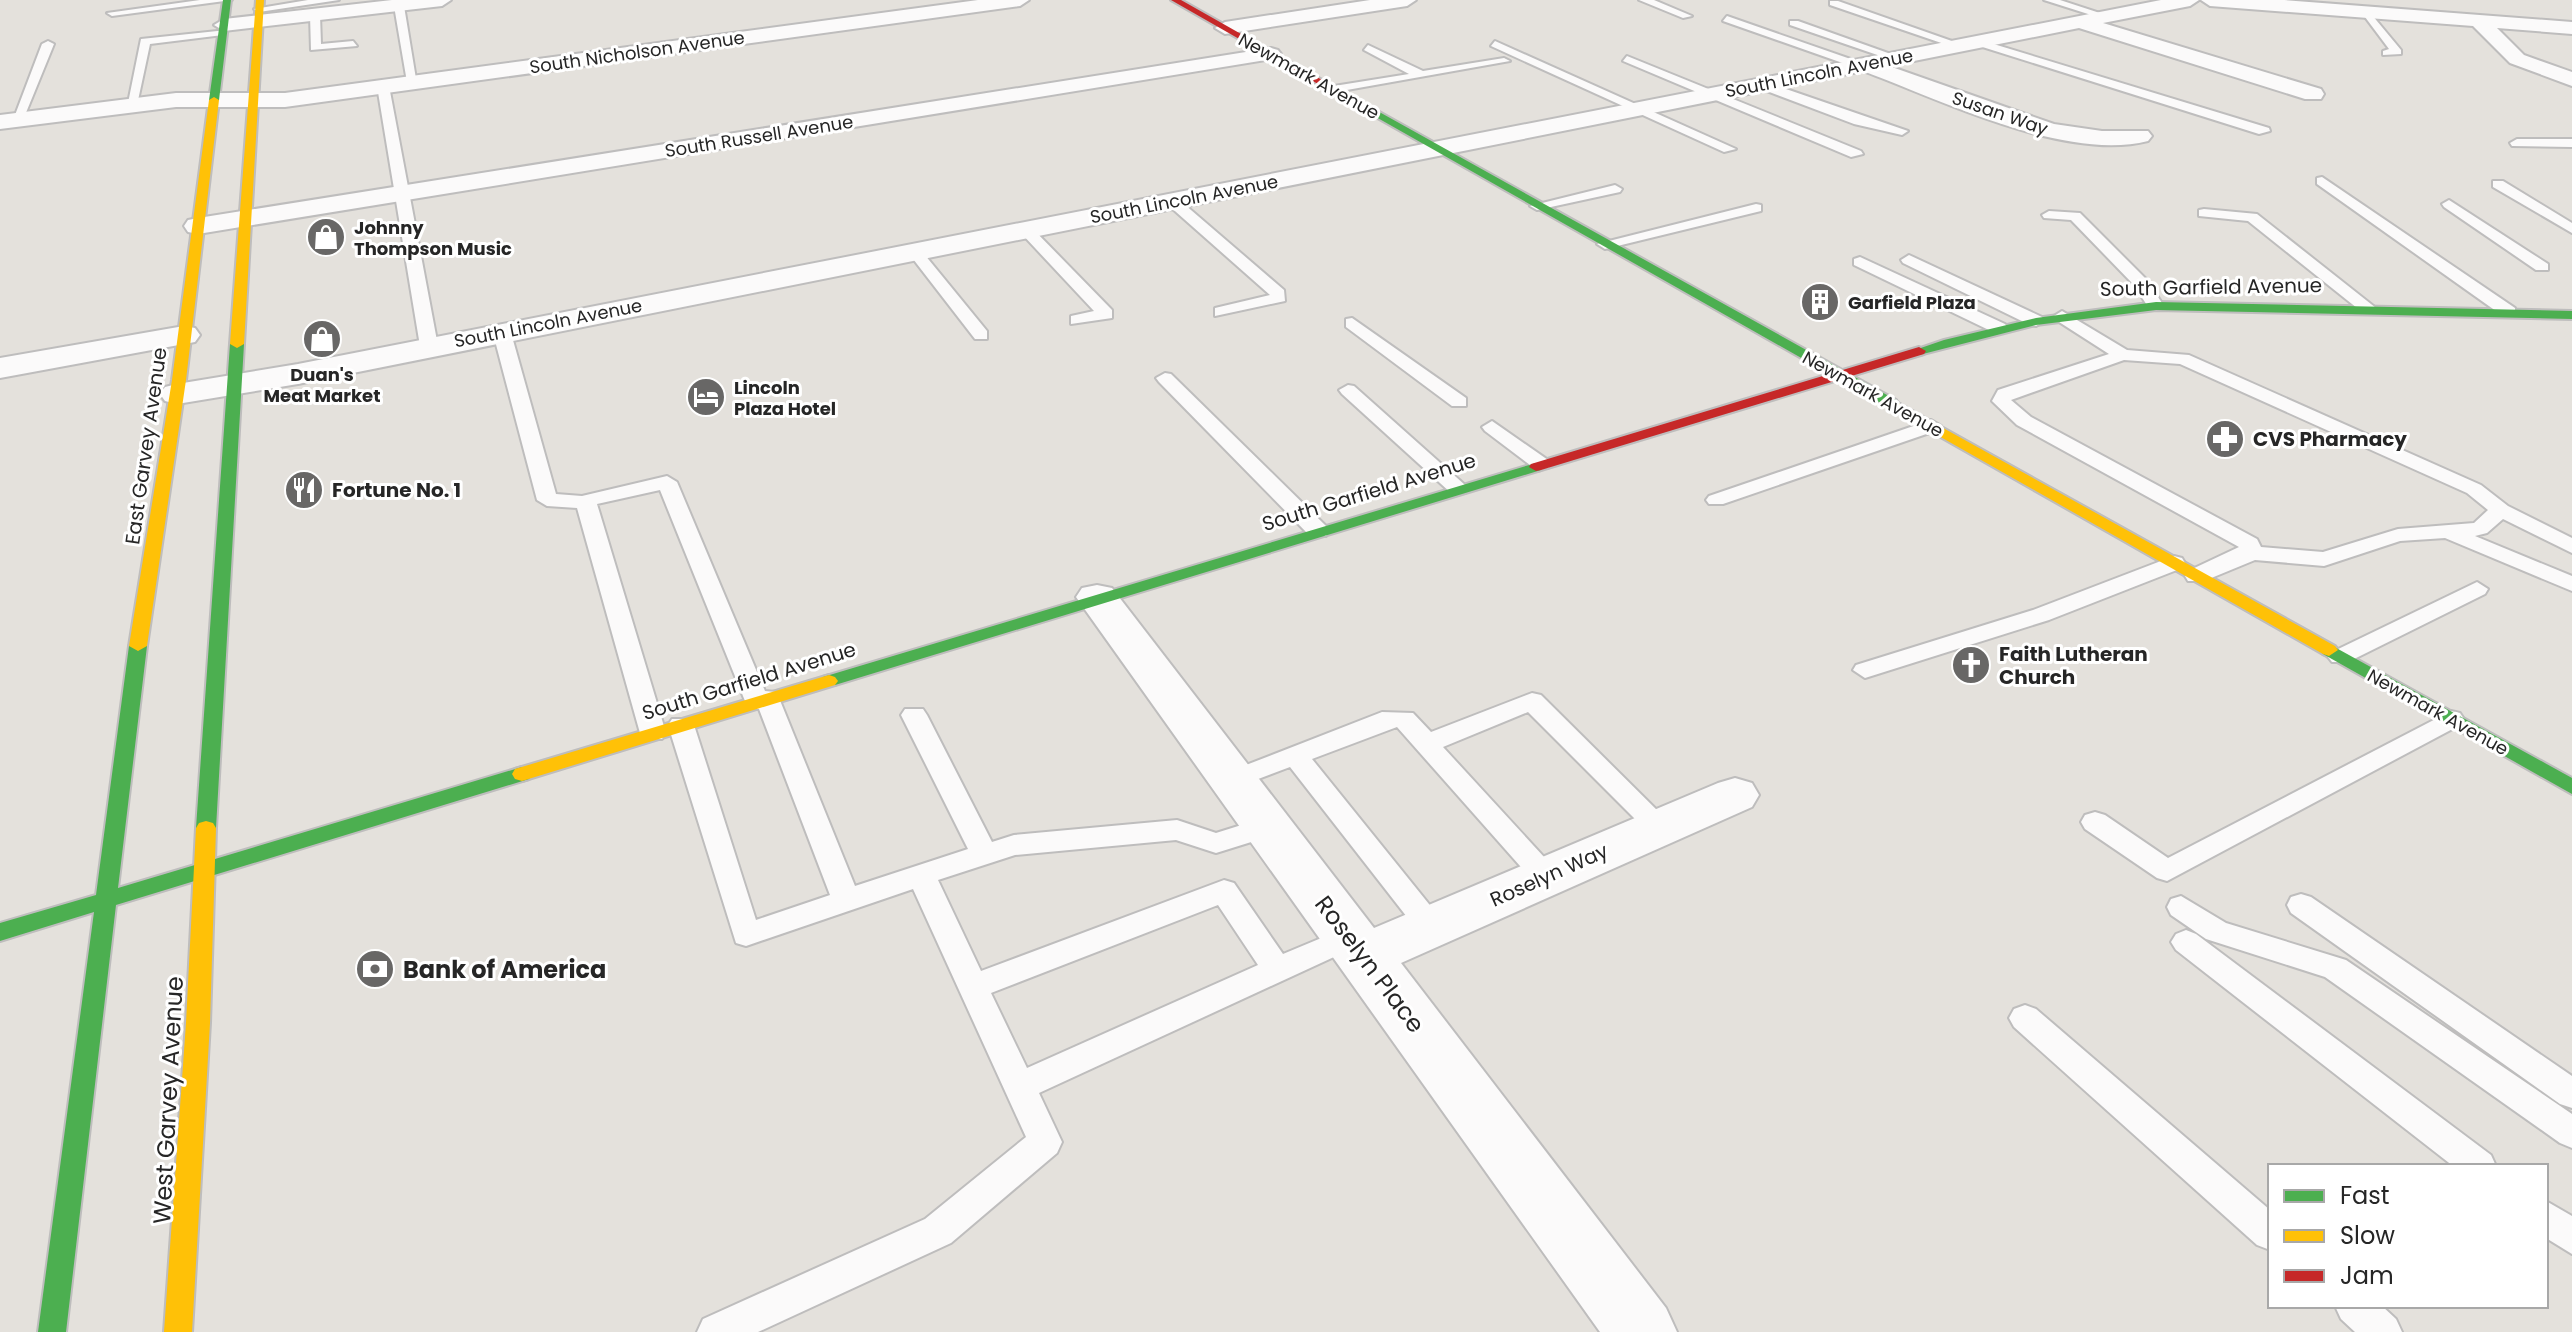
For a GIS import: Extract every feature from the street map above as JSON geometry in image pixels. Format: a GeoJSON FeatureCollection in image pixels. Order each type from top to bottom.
{"type":"FeatureCollection","features":[{"type":"Feature","properties":{"kind":"main road","name":"East Garvey Avenue"},"geometry":{"type":"LineString","coordinates":[[109,899],[127,719],[177,394],[227,0]]}},
{"type":"Feature","properties":{"kind":"main road","name":"Newmark Avenue"},"geometry":{"type":"LineString","coordinates":[[1175,0],[2572,787]]}},
{"type":"Feature","properties":{"kind":"main road"},"geometry":{"type":"LineString","coordinates":[[204,870],[259,10]]}},
{"type":"Feature","properties":{"kind":"main road","name":"South Garfield Avenue"},"geometry":{"type":"LineString","coordinates":[[0,932],[1097,597],[1999,328],[2062,316],[2156,306],[2368,308],[2569,316]]}},
{"type":"Feature","properties":{"kind":"main road","name":"West Garvey Avenue"},"geometry":{"type":"LineString","coordinates":[[178,1332],[204,870]]}},
{"type":"Feature","properties":{"kind":"main road"},"geometry":{"type":"LineString","coordinates":[[52,1332],[109,899]]}},
{"type":"Feature","properties":{"kind":"street"},"geometry":{"type":"LineString","coordinates":[[223,28],[259,10],[315,15],[398,2],[442,0]]}},
{"type":"Feature","properties":{"kind":"street"},"geometry":{"type":"LineString","coordinates":[[850,0],[872,20]]}},
{"type":"Feature","properties":{"kind":"street","name":"South Nicholson Avenue"},"geometry":{"type":"LineString","coordinates":[[8,121],[214,98],[285,100],[1020,0]]}},
{"type":"Feature","properties":{"kind":"street"},"geometry":{"type":"LineString","coordinates":[[1225,28],[1407,0]]}},
{"type":"Feature","properties":{"kind":"street","name":"South Lincoln Avenue"},"geometry":{"type":"LineString","coordinates":[[177,394],[298,374],[2190,0]]}},
{"type":"Feature","properties":{"kind":"street"},"geometry":{"type":"LineString","coordinates":[[2210,0],[2572,28]]}},
{"type":"Feature","properties":{"kind":"street"},"geometry":{"type":"LineString","coordinates":[[2479,21],[2517,59],[2572,79]]}},
{"type":"Feature","properties":{"kind":"street"},"geometry":{"type":"LineString","coordinates":[[2080,22],[2313,94]]}},
{"type":"Feature","properties":{"kind":"street","name":"South Russell Avenue"},"geometry":{"type":"LineString","coordinates":[[198,226],[1271,54]]}},
{"type":"Feature","properties":{"kind":"street","name":"Susan Way"},"geometry":{"type":"LineString","coordinates":[[1861,65],[2050,131],[2102,138],[2140,136]]}},
{"type":"Feature","properties":{"kind":"street"},"geometry":{"type":"LineString","coordinates":[[0,368],[184,335]]}},
{"type":"Feature","properties":{"kind":"street","name":"Roselyn Place"},"geometry":{"type":"LineString","coordinates":[[1097,597],[1642,1332]]}},
{"type":"Feature","properties":{"kind":"street","name":"Roselyn Way"},"geometry":{"type":"LineString","coordinates":[[1357,947],[1431,927],[1735,795]]}},
{"type":"Feature","properties":{"kind":"lane"},"geometry":{"type":"LineString","coordinates":[[112,13],[227,0]]}},
{"type":"Feature","properties":{"kind":"lane"},"geometry":{"type":"LineString","coordinates":[[259,10],[334,0]]}},
{"type":"Feature","properties":{"kind":"lane"},"geometry":{"type":"LineString","coordinates":[[1644,0],[1687,16]]}},
{"type":"Feature","properties":{"kind":"lane"},"geometry":{"type":"LineString","coordinates":[[2049,0],[2107,17]]}},
{"type":"Feature","properties":{"kind":"lane"},"geometry":{"type":"LineString","coordinates":[[398,2],[413,82]]}},
{"type":"Feature","properties":{"kind":"lane"},"geometry":{"type":"LineString","coordinates":[[1834,3],[2264,131]]}},
{"type":"Feature","properties":{"kind":"lane"},"geometry":{"type":"LineString","coordinates":[[2363,11],[2397,52],[2387,53]]}},
{"type":"Feature","properties":{"kind":"lane"},"geometry":{"type":"LineString","coordinates":[[315,15],[315,48],[353,44]]}},
{"type":"Feature","properties":{"kind":"lane"},"geometry":{"type":"LineString","coordinates":[[1727,19],[1861,65]]}},
{"type":"Feature","properties":{"kind":"lane"},"geometry":{"type":"LineString","coordinates":[[1794,23],[1896,58]]}},
{"type":"Feature","properties":{"kind":"lane"},"geometry":{"type":"LineString","coordinates":[[131,105],[145,41],[223,28]]}},
{"type":"Feature","properties":{"kind":"lane"},"geometry":{"type":"LineString","coordinates":[[8,121],[48,44]]}},
{"type":"Feature","properties":{"kind":"lane"},"geometry":{"type":"LineString","coordinates":[[1495,44],[1729,149]]}},
{"type":"Feature","properties":{"kind":"lane"},"geometry":{"type":"LineString","coordinates":[[1368,48],[1421,75]]}},
{"type":"Feature","properties":{"kind":"lane"},"geometry":{"type":"LineString","coordinates":[[1627,59],[1856,154]]}},
{"type":"Feature","properties":{"kind":"lane"},"geometry":{"type":"LineString","coordinates":[[1334,90],[1504,61]]}},
{"type":"Feature","properties":{"kind":"lane"},"geometry":{"type":"LineString","coordinates":[[1760,84],[1859,121],[1902,131]]}},
{"type":"Feature","properties":{"kind":"lane"},"geometry":{"type":"LineString","coordinates":[[383,86],[429,346]]}},
{"type":"Feature","properties":{"kind":"lane"},"geometry":{"type":"LineString","coordinates":[[2517,143],[2572,143]]}},
{"type":"Feature","properties":{"kind":"lane"},"geometry":{"type":"LineString","coordinates":[[2322,181],[2509,312]]}},
{"type":"Feature","properties":{"kind":"lane"},"geometry":{"type":"LineString","coordinates":[[2498,184],[2572,229]]}},
{"type":"Feature","properties":{"kind":"lane"},"geometry":{"type":"LineString","coordinates":[[1537,206],[1615,189]]}},
{"type":"Feature","properties":{"kind":"lane"},"geometry":{"type":"LineString","coordinates":[[1172,201],[1278,293],[1279,298],[1221,312]]}},
{"type":"Feature","properties":{"kind":"lane"},"geometry":{"type":"LineString","coordinates":[[2449,204],[2542,267]]}},
{"type":"Feature","properties":{"kind":"lane"},"geometry":{"type":"LineString","coordinates":[[1605,244],[1756,208]]}},
{"type":"Feature","properties":{"kind":"lane"},"geometry":{"type":"LineString","coordinates":[[2204,213],[2252,217],[2368,308]]}},
{"type":"Feature","properties":{"kind":"lane"},"geometry":{"type":"LineString","coordinates":[[2049,215],[2075,216],[2140,282],[2156,306]]}},
{"type":"Feature","properties":{"kind":"lane"},"geometry":{"type":"LineString","coordinates":[[1026,230],[1106,314],[1077,320]]}},
{"type":"Feature","properties":{"kind":"lane"},"geometry":{"type":"LineString","coordinates":[[915,252],[981,335]]}},
{"type":"Feature","properties":{"kind":"lane"},"geometry":{"type":"LineString","coordinates":[[1909,260],[2036,321]]}},
{"type":"Feature","properties":{"kind":"lane"},"geometry":{"type":"LineString","coordinates":[[1860,262],[1999,328]]}},
{"type":"Feature","properties":{"kind":"lane"},"geometry":{"type":"LineString","coordinates":[[2062,316],[2123,355]]}},
{"type":"Feature","properties":{"kind":"lane"},"geometry":{"type":"LineString","coordinates":[[1352,323],[1459,402]]}},
{"type":"Feature","properties":{"kind":"lane"},"geometry":{"type":"LineString","coordinates":[[502,333],[547,500],[586,502],[593,497],[667,482],[847,901]]}},
{"type":"Feature","properties":{"kind":"lane"},"geometry":{"type":"LineString","coordinates":[[2252,553],[2249,544],[2024,421],[2001,401],[2005,394],[2123,355],[2183,359],[2474,489],[2501,510],[2572,547]]}},
{"type":"Feature","properties":{"kind":"lane"},"geometry":{"type":"LineString","coordinates":[[1165,378],[1318,531]]}},
{"type":"Feature","properties":{"kind":"lane"},"geometry":{"type":"LineString","coordinates":[[1348,390],[1458,489]]}},
{"type":"Feature","properties":{"kind":"lane"},"geometry":{"type":"LineString","coordinates":[[1716,500],[1931,426]]}},
{"type":"Feature","properties":{"kind":"lane"},"geometry":{"type":"LineString","coordinates":[[1492,427],[1541,464]]}},
{"type":"Feature","properties":{"kind":"lane"},"geometry":{"type":"LineString","coordinates":[[586,502],[653,733]]}},
{"type":"Feature","properties":{"kind":"lane"},"geometry":{"type":"LineString","coordinates":[[2196,576],[2252,553],[2324,559],[2398,535],[2480,529],[2501,510]]}},
{"type":"Feature","properties":{"kind":"lane"},"geometry":{"type":"LineString","coordinates":[[2447,532],[2572,584]]}},
{"type":"Feature","properties":{"kind":"lane"},"geometry":{"type":"LineString","coordinates":[[1865,670],[2041,615],[2174,563]]}},
{"type":"Feature","properties":{"kind":"lane"},"geometry":{"type":"LineString","coordinates":[[2340,657],[2477,589]]}},
{"type":"Feature","properties":{"kind":"lane"},"geometry":{"type":"LineString","coordinates":[[1426,744],[1532,701],[1660,827]]}},
{"type":"Feature","properties":{"kind":"lane"},"geometry":{"type":"LineString","coordinates":[[914,715],[984,854]]}},
{"type":"Feature","properties":{"kind":"lane"},"geometry":{"type":"LineString","coordinates":[[1232,780],[1391,718],[1404,719],[1546,877]]}},
{"type":"Feature","properties":{"kind":"lane"},"geometry":{"type":"LineString","coordinates":[[2095,822],[2167,871],[2451,719]]}},
{"type":"Feature","properties":{"kind":"lane"},"geometry":{"type":"LineString","coordinates":[[681,725],[746,935],[1014,845],[1177,830],[1216,843],[1267,827]]}},
{"type":"Feature","properties":{"kind":"lane"},"geometry":{"type":"LineString","coordinates":[[1295,755],[1431,927]]}},
{"type":"Feature","properties":{"kind":"lane"},"geometry":{"type":"LineString","coordinates":[[716,1332],[938,1231],[1045,1142],[921,875]]}},
{"type":"Feature","properties":{"kind":"lane"},"geometry":{"type":"LineString","coordinates":[[973,987],[1224,891],[1278,970]]}},
{"type":"Feature","properties":{"kind":"lane"},"geometry":{"type":"LineString","coordinates":[[2301,905],[2572,1094]]}},
{"type":"Feature","properties":{"kind":"lane"},"geometry":{"type":"LineString","coordinates":[[2181,907],[2216,931],[2335,968],[2572,1133]]}},
{"type":"Feature","properties":{"kind":"lane"},"geometry":{"type":"LineString","coordinates":[[2186,942],[2476,1164]]}},
{"type":"Feature","properties":{"kind":"lane"},"geometry":{"type":"LineString","coordinates":[[1020,1086],[1278,970],[1357,947]]}},
{"type":"Feature","properties":{"kind":"lane"},"geometry":{"type":"LineString","coordinates":[[2025,1018],[2268,1231]]}},
{"type":"Feature","properties":{"kind":"lane"},"geometry":{"type":"LineString","coordinates":[[2548,1219],[2572,1237]]}},
{"type":"Feature","properties":{"kind":"lane"},"geometry":{"type":"LineString","coordinates":[[2356,1308],[2383,1332]]}},
{"type":"Feature","properties":{"kind":"traffic: fast"},"geometry":{"type":"LineString","coordinates":[[214,100],[227,0]]}},
{"type":"Feature","properties":{"kind":"traffic: fast"},"geometry":{"type":"LineString","coordinates":[[1356,102],[1891,403]]}},
{"type":"Feature","properties":{"kind":"traffic: fast"},"geometry":{"type":"LineString","coordinates":[[1919,351],[2036,321],[2156,306],[2572,315]]}},
{"type":"Feature","properties":{"kind":"traffic: fast"},"geometry":{"type":"LineString","coordinates":[[206,828],[237,344]]}},
{"type":"Feature","properties":{"kind":"traffic: fast"},"geometry":{"type":"LineString","coordinates":[[829,681],[1536,467]]}},
{"type":"Feature","properties":{"kind":"traffic: fast"},"geometry":{"type":"LineString","coordinates":[[52,1332],[138,646]]}},
{"type":"Feature","properties":{"kind":"traffic: fast"},"geometry":{"type":"LineString","coordinates":[[2329,650],[2572,787]]}},
{"type":"Feature","properties":{"kind":"traffic: fast"},"geometry":{"type":"LineString","coordinates":[[0,932],[522,774]]}},
{"type":"Feature","properties":{"kind":"traffic: slow"},"geometry":{"type":"LineString","coordinates":[[237,344],[260,0]]}},
{"type":"Feature","properties":{"kind":"traffic: slow"},"geometry":{"type":"LineString","coordinates":[[138,646],[179,380],[214,100]]}},
{"type":"Feature","properties":{"kind":"traffic: slow"},"geometry":{"type":"LineString","coordinates":[[1891,403],[2329,650]]}},
{"type":"Feature","properties":{"kind":"traffic: slow"},"geometry":{"type":"LineString","coordinates":[[522,774],[829,681]]}},
{"type":"Feature","properties":{"kind":"traffic: slow"},"geometry":{"type":"LineString","coordinates":[[178,1332],[198,1023],[206,828]]}},
{"type":"Feature","properties":{"kind":"traffic: jam"},"geometry":{"type":"LineString","coordinates":[[1175,0],[1356,102]]}},
{"type":"Feature","properties":{"kind":"traffic: jam"},"geometry":{"type":"LineString","coordinates":[[1536,467],[1919,351]]}},
{"type":"Feature","properties":{"kind":"place","name":"Johnny Thompson Music"},"geometry":{"type":"Point","coordinates":[326,237]}},
{"type":"Feature","properties":{"kind":"place","name":"Garfield Plaza"},"geometry":{"type":"Point","coordinates":[1820,302]}},
{"type":"Feature","properties":{"kind":"place","name":"Duan's Meat Market"},"geometry":{"type":"Point","coordinates":[322,339]}},
{"type":"Feature","properties":{"kind":"place","name":"Lincoln Plaza Hotel"},"geometry":{"type":"Point","coordinates":[706,397]}},
{"type":"Feature","properties":{"kind":"place","name":"CVS Pharmacy"},"geometry":{"type":"Point","coordinates":[2225,439]}},
{"type":"Feature","properties":{"kind":"place","name":"Fortune No. 1"},"geometry":{"type":"Point","coordinates":[304,490]}},
{"type":"Feature","properties":{"kind":"place","name":"Faith Lutheran Church"},"geometry":{"type":"Point","coordinates":[1971,665]}},
{"type":"Feature","properties":{"kind":"place","name":"Bank of America"},"geometry":{"type":"Point","coordinates":[375,969]}}]}
